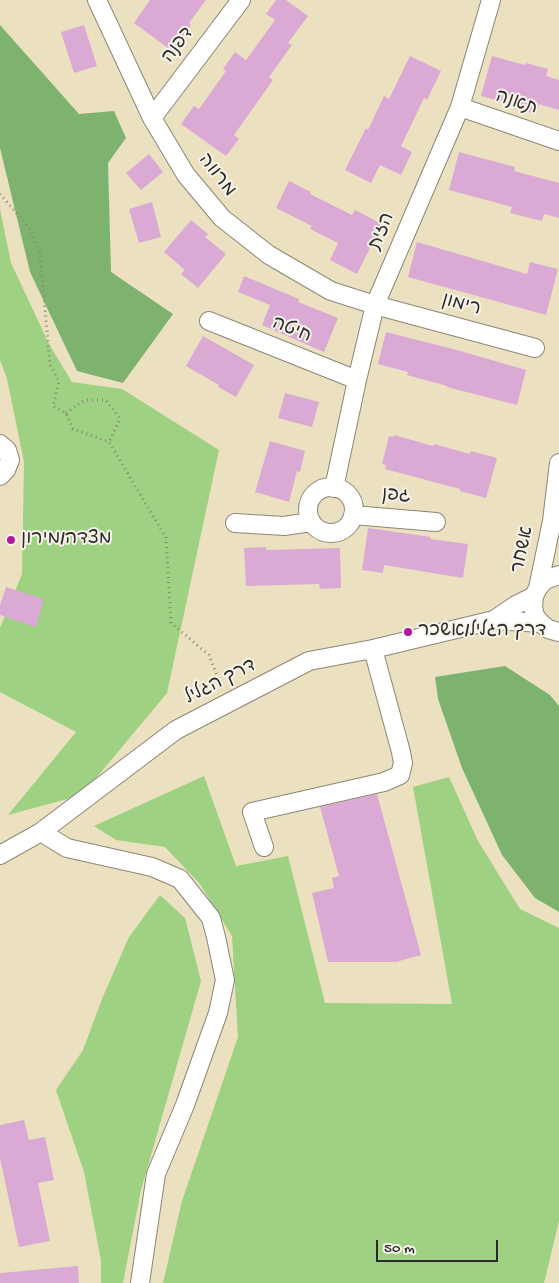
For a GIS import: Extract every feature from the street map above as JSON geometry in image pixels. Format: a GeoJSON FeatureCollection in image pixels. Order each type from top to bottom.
{"type":"FeatureCollection","features":[{"type":"Feature","properties":{"kind":"street","name":"מרווה"},"geometry":{"type":"LineString","coordinates":[[97,0],[152,118],[186,175],[222,218],[268,255],[308,278],[331,291],[375,305]]}},
{"type":"Feature","properties":{"kind":"street","name":"דפנה"},"geometry":{"type":"LineString","coordinates":[[152,118],[241,0]]}},
{"type":"Feature","properties":{"kind":"street","name":"הזית"},"geometry":{"type":"LineString","coordinates":[[334,488],[375,305],[460,107],[491,0]]}},
{"type":"Feature","properties":{"kind":"street","name":"תאנה"},"geometry":{"type":"LineString","coordinates":[[460,107],[559,141]]}},
{"type":"Feature","properties":{"kind":"street","name":"רימון"},"geometry":{"type":"LineString","coordinates":[[375,305],[536,348]]}},
{"type":"Feature","properties":{"kind":"street","name":"חיטה"},"geometry":{"type":"LineString","coordinates":[[209,321],[357,380]]}},
{"type":"Feature","properties":{"kind":"street"},"geometry":{"type":"LineString","coordinates":[[0,444],[7,450],[10,460],[6,470],[0,476]]}},
{"type":"Feature","properties":{"kind":"street","name":"אשחר"},"geometry":{"type":"LineString","coordinates":[[536,592],[556,528],[559,463]]}},
{"type":"Feature","properties":{"kind":"street"},"geometry":{"type":"LineString","coordinates":[[334,488],[349,497],[353,509],[352,516],[347,526],[337,532],[331,533],[319,530],[311,522],[308,514],[308,505],[318,491],[334,488]]}},
{"type":"Feature","properties":{"kind":"street","name":"גפן"},"geometry":{"type":"LineString","coordinates":[[352,516],[436,522]]}},
{"type":"Feature","properties":{"kind":"street"},"geometry":{"type":"LineString","coordinates":[[235,523],[284,526],[311,522]]}},
{"type":"Feature","properties":{"kind":"street","name":"דרך הגליל"},"geometry":{"type":"LineString","coordinates":[[494,620],[536,592],[545,580],[559,575]]}},
{"type":"Feature","properties":{"kind":"street"},"geometry":{"type":"LineString","coordinates":[[536,592],[533,607],[535,616],[541,624],[558,633]]}},
{"type":"Feature","properties":{"kind":"street","name":"דרך הגליל"},"geometry":{"type":"LineString","coordinates":[[0,855],[41,832],[176,730],[309,661],[373,649],[494,620],[541,624]]}},
{"type":"Feature","properties":{"kind":"street"},"geometry":{"type":"LineString","coordinates":[[264,847],[252,812],[384,782],[400,774],[403,763],[401,752],[373,649]]}},
{"type":"Feature","properties":{"kind":"street"},"geometry":{"type":"LineString","coordinates":[[41,832],[67,848],[152,867],[180,878],[211,918],[216,937],[225,980],[218,1013],[185,1105],[156,1174],[140,1283]]}},
{"type":"Feature","properties":{"kind":"path"},"geometry":{"type":"LineString","coordinates":[[0,194],[30,229],[40,252],[50,365],[59,381],[53,406],[66,413],[73,428],[109,442],[166,538],[171,623],[209,655],[228,703]]}},
{"type":"Feature","properties":{"kind":"path"},"geometry":{"type":"LineString","coordinates":[[66,413],[85,400],[106,400],[120,418],[109,442]]}},
{"type":"Feature","properties":{"kind":"green space"},"geometry":{"type":"Polygon","coordinates":[[[0,25],[79,114],[114,111],[126,138],[108,163],[111,272],[173,314],[123,383],[77,371],[30,272],[0,148],[0,25]]]}},
{"type":"Feature","properties":{"kind":"green space"},"geometry":{"type":"Polygon","coordinates":[[[0,209],[11,263],[49,344],[72,382],[122,389],[219,450],[167,693],[82,795],[8,815],[76,732],[0,692],[0,628],[22,574],[24,462],[7,379],[0,360],[0,209]]]}},
{"type":"Feature","properties":{"kind":"green space"},"geometry":{"type":"Polygon","coordinates":[[[505,666],[550,695],[559,706],[559,912],[535,898],[502,855],[462,768],[438,699],[435,677],[505,666]]]}},
{"type":"Feature","properties":{"kind":"green space"},"geometry":{"type":"Polygon","coordinates":[[[204,776],[236,866],[288,856],[325,1003],[452,1004],[413,787],[449,777],[478,841],[520,909],[559,928],[559,1221],[544,1283],[163,1283],[182,1201],[238,1037],[232,936],[200,884],[165,847],[116,840],[94,826],[204,776]]]}},
{"type":"Feature","properties":{"kind":"green space"},"geometry":{"type":"Polygon","coordinates":[[[160,895],[185,918],[201,981],[141,1190],[123,1283],[101,1283],[101,1261],[84,1172],[56,1090],[83,1050],[102,999],[129,937],[160,895]]]}},
{"type":"Feature","properties":{"kind":"building"},"geometry":{"type":"Polygon","coordinates":[[[150,0],[206,0],[172,51],[134,23],[150,0]]]}},
{"type":"Feature","properties":{"kind":"building"},"geometry":{"type":"Polygon","coordinates":[[[276,0],[286,0],[308,16],[288,43],[292,45],[269,77],[273,80],[234,135],[239,139],[226,156],[181,124],[194,106],[199,109],[226,71],[223,69],[235,52],[246,60],[275,20],[266,14],[276,0]]]}},
{"type":"Feature","properties":{"kind":"building"},"geometry":{"type":"Polygon","coordinates":[[[84,25],[97,66],[74,73],[61,32],[84,25]]]}},
{"type":"Feature","properties":{"kind":"building"},"geometry":{"type":"Polygon","coordinates":[[[410,56],[441,71],[427,100],[424,98],[401,146],[412,152],[401,175],[380,165],[371,183],[345,170],[366,128],[368,130],[384,96],[389,99],[410,56]]]}},
{"type":"Feature","properties":{"kind":"building"},"geometry":{"type":"Polygon","coordinates":[[[492,56],[548,69],[546,76],[559,80],[559,110],[539,104],[536,114],[514,108],[514,105],[481,96],[492,56]]]}},
{"type":"Feature","properties":{"kind":"building"},"geometry":{"type":"Polygon","coordinates":[[[459,152],[515,167],[514,171],[559,183],[559,218],[544,214],[542,221],[510,213],[512,207],[449,190],[459,152]]]}},
{"type":"Feature","properties":{"kind":"building"},"geometry":{"type":"Polygon","coordinates":[[[149,154],[163,172],[141,190],[126,173],[149,154]]]}},
{"type":"Feature","properties":{"kind":"building"},"geometry":{"type":"Polygon","coordinates":[[[289,181],[352,215],[355,210],[382,224],[357,274],[330,260],[338,243],[310,229],[312,226],[276,208],[289,181]]]}},
{"type":"Feature","properties":{"kind":"building"},"geometry":{"type":"Polygon","coordinates":[[[152,202],[161,237],[139,243],[129,209],[152,202]]]}},
{"type":"Feature","properties":{"kind":"building"},"geometry":{"type":"Polygon","coordinates":[[[191,220],[208,234],[205,237],[226,254],[198,288],[181,274],[185,270],[164,252],[191,220]]]}},
{"type":"Feature","properties":{"kind":"building"},"geometry":{"type":"Polygon","coordinates":[[[417,242],[527,274],[530,262],[558,269],[546,315],[408,277],[417,242]]]}},
{"type":"Feature","properties":{"kind":"building"},"geometry":{"type":"Polygon","coordinates":[[[244,276],[299,299],[298,302],[338,318],[324,352],[262,325],[270,305],[238,292],[244,276]]]}},
{"type":"Feature","properties":{"kind":"building"},"geometry":{"type":"Polygon","coordinates":[[[386,332],[526,370],[517,405],[447,387],[407,375],[408,372],[378,364],[386,332]]]}},
{"type":"Feature","properties":{"kind":"building"},"geometry":{"type":"Polygon","coordinates":[[[203,336],[254,365],[236,397],[186,366],[203,336]]]}},
{"type":"Feature","properties":{"kind":"building"},"geometry":{"type":"Polygon","coordinates":[[[285,393],[319,402],[312,427],[278,418],[285,393]]]}},
{"type":"Feature","properties":{"kind":"building"},"geometry":{"type":"Polygon","coordinates":[[[394,435],[433,446],[434,444],[470,454],[471,451],[497,458],[486,498],[385,469],[386,465],[382,464],[389,436],[393,437],[394,435]]]}},
{"type":"Feature","properties":{"kind":"building"},"geometry":{"type":"Polygon","coordinates":[[[270,441],[305,451],[300,472],[297,471],[289,502],[255,492],[270,441]]]}},
{"type":"Feature","properties":{"kind":"building"},"geometry":{"type":"Polygon","coordinates":[[[368,528],[468,544],[463,578],[384,565],[383,573],[362,570],[368,528]]]}},
{"type":"Feature","properties":{"kind":"building"},"geometry":{"type":"Polygon","coordinates":[[[266,547],[266,550],[340,548],[341,588],[320,589],[319,584],[246,586],[244,548],[266,547]]]}},
{"type":"Feature","properties":{"kind":"building"},"geometry":{"type":"Polygon","coordinates":[[[6,587],[44,599],[36,627],[0,615],[0,605],[6,587]]]}},
{"type":"Feature","properties":{"kind":"building"},"geometry":{"type":"Polygon","coordinates":[[[377,794],[421,955],[396,962],[328,962],[312,893],[334,888],[332,878],[339,876],[320,807],[377,794]]]}},
{"type":"Feature","properties":{"kind":"building"},"geometry":{"type":"Polygon","coordinates":[[[24,1120],[29,1140],[45,1137],[54,1180],[38,1183],[50,1241],[19,1247],[0,1158],[0,1125],[24,1120]]]}},
{"type":"Feature","properties":{"kind":"building"},"geometry":{"type":"Polygon","coordinates":[[[78,1266],[79,1283],[0,1283],[0,1273],[78,1266]]]}},
{"type":"Feature","properties":{"kind":"place","name":"מצדה/מירון"},"geometry":{"type":"Point","coordinates":[11,540]}},
{"type":"Feature","properties":{"kind":"place","name":"דרך הגליל/אשכר"},"geometry":{"type":"Point","coordinates":[408,632]}}]}
